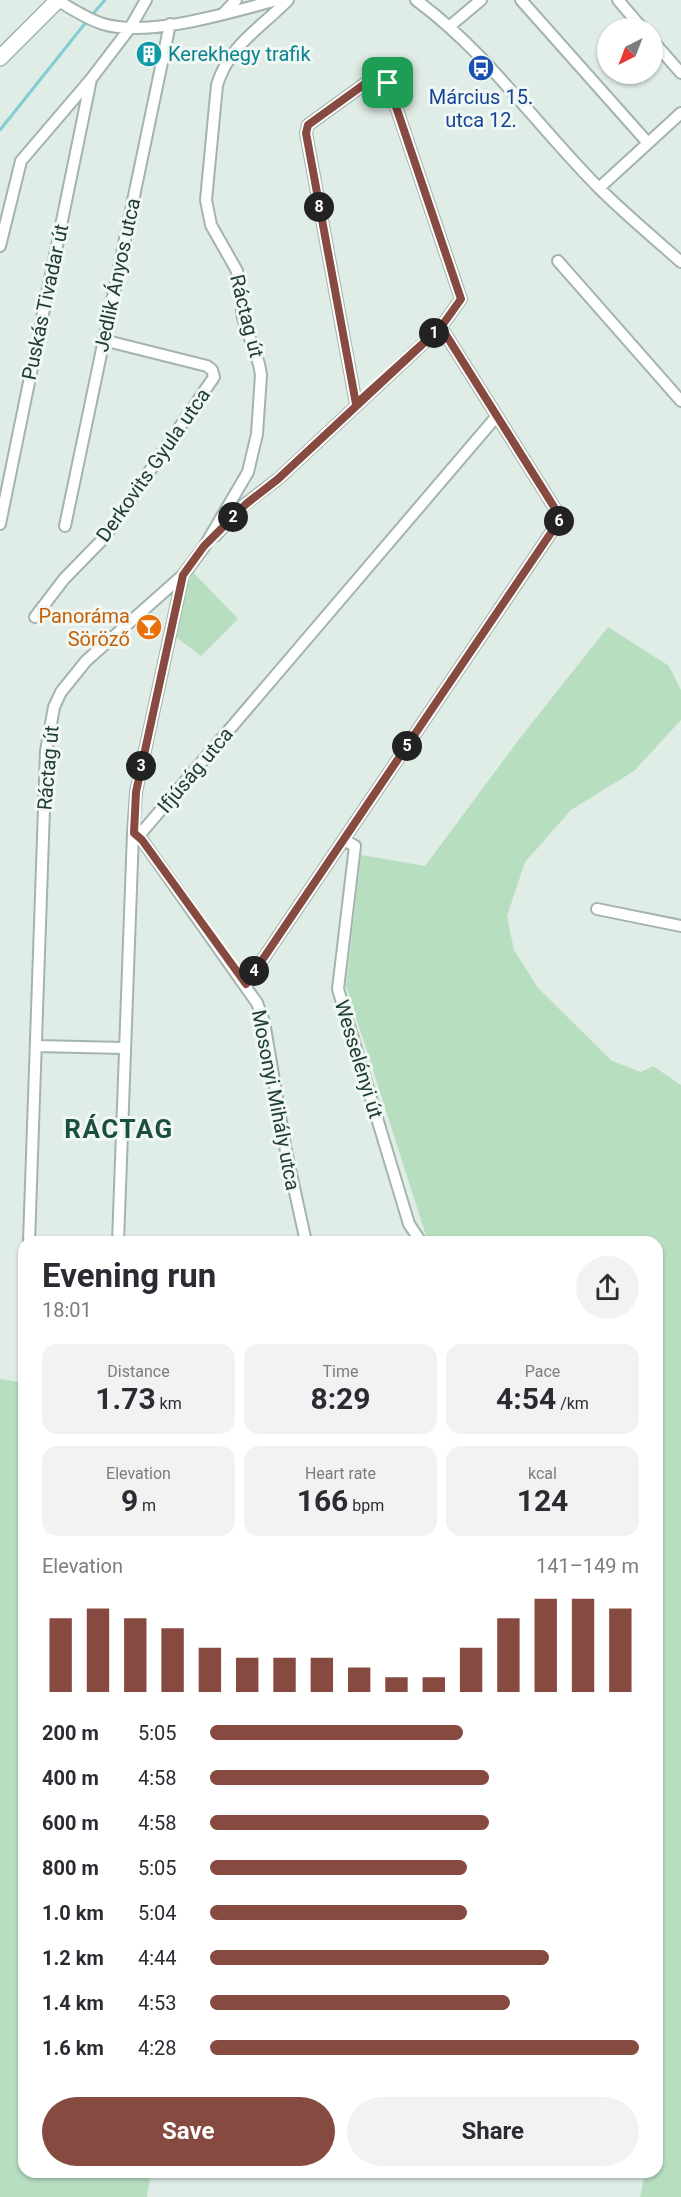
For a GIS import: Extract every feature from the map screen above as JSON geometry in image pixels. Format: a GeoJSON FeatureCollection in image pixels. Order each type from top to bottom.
{"type":"FeatureCollection","features":[{"type":"Feature","properties":{"kind":"street"},"geometry":{"type":"LineString","coordinates":[[0,58],[58,0],[95,21],[130,28],[223,15],[277,0]]}},
{"type":"Feature","properties":{"kind":"street"},"geometry":{"type":"LineString","coordinates":[[0,246],[21,161],[91,79],[130,28],[146,0]]}},
{"type":"Feature","properties":{"kind":"street"},"geometry":{"type":"LineString","coordinates":[[223,15],[236,0]]}},
{"type":"Feature","properties":{"kind":"street","name":"Ráctag út"},"geometry":{"type":"LineString","coordinates":[[204,546],[250,465],[257,434],[261,375],[243,318],[237,271],[211,225],[206,200],[217,85],[233,50],[288,0]]}},
{"type":"Feature","properties":{"kind":"street"},"geometry":{"type":"LineString","coordinates":[[416,0],[450,26],[599,188],[681,262]]}},
{"type":"Feature","properties":{"kind":"street"},"geometry":{"type":"LineString","coordinates":[[450,26],[480,0]]}},
{"type":"Feature","properties":{"kind":"street"},"geometry":{"type":"LineString","coordinates":[[521,0],[648,143]]}},
{"type":"Feature","properties":{"kind":"street"},"geometry":{"type":"LineString","coordinates":[[618,0],[633,18]]}},
{"type":"Feature","properties":{"kind":"street","name":"Jedlik Ányos utca"},"geometry":{"type":"LineString","coordinates":[[65,526],[170,24]]}},
{"type":"Feature","properties":{"kind":"street"},"geometry":{"type":"LineString","coordinates":[[663,53],[681,73]]}},
{"type":"Feature","properties":{"kind":"street"},"geometry":{"type":"LineString","coordinates":[[118,1236],[123,1048],[136,792],[183,575],[204,546],[246,504],[278,479],[441,327],[461,299],[388,83],[382,77],[377,78],[308,125],[306,141],[356,404]]}},
{"type":"Feature","properties":{"kind":"street","name":"Puskás Tivadar út"},"geometry":{"type":"LineString","coordinates":[[0,524],[91,79]]}},
{"type":"Feature","properties":{"kind":"street"},"geometry":{"type":"LineString","coordinates":[[599,188],[681,113]]}},
{"type":"Feature","properties":{"kind":"street"},"geometry":{"type":"LineString","coordinates":[[558,261],[681,401]]}},
{"type":"Feature","properties":{"kind":"street"},"geometry":{"type":"LineString","coordinates":[[441,327],[496,417]]}},
{"type":"Feature","properties":{"kind":"street","name":"Derkovits Gyula utca"},"geometry":{"type":"LineString","coordinates":[[35,617],[64,579],[104,538],[214,377],[212,370],[207,366],[103,340]]}},
{"type":"Feature","properties":{"kind":"street","name":"Mosonyi Mihály utca"},"geometry":{"type":"LineString","coordinates":[[305,1236],[286,1151],[264,1022],[257,1003],[246,984],[561,518],[496,417]]}},
{"type":"Feature","properties":{"kind":"street","name":"Ifjúság utca"},"geometry":{"type":"LineString","coordinates":[[134,833],[142,832],[496,417]]}},
{"type":"Feature","properties":{"kind":"street","name":"Ráctag út"},"geometry":{"type":"LineString","coordinates":[[29,1236],[45,763],[54,707],[72,675],[86,660],[183,575]]}},
{"type":"Feature","properties":{"kind":"street"},"geometry":{"type":"LineString","coordinates":[[134,833],[142,840],[246,984]]}},
{"type":"Feature","properties":{"kind":"street","name":"Wesselényi út"},"geometry":{"type":"LineString","coordinates":[[344,840],[354,846],[338,989],[409,1224],[417,1236]]}},
{"type":"Feature","properties":{"kind":"street"},"geometry":{"type":"LineString","coordinates":[[597,909],[681,927]]}},
{"type":"Feature","properties":{"kind":"street"},"geometry":{"type":"LineString","coordinates":[[37,1046],[123,1048]]}},
{"type":"Feature","properties":{"kind":"green space"},"geometry":{"type":"Polygon","coordinates":[[[193,572],[238,619],[201,656],[176,637],[187,586],[193,572]]]}},
{"type":"Feature","properties":{"kind":"green space"},"geometry":{"type":"Polygon","coordinates":[[[608,627],[669,666],[681,690],[681,720],[634,771],[571,810],[525,862],[507,916],[514,950],[538,988],[612,1061],[641,1072],[653,1066],[681,1085],[681,2197],[640,2197],[644,2178],[663,2178],[663,1236],[426,1236],[346,986],[361,855],[425,866],[520,738],[608,627]]]}},
{"type":"Feature","properties":{"kind":"green space"},"geometry":{"type":"Polygon","coordinates":[[[0,1379],[18,1382],[18,2178],[150,2178],[147,2197],[0,2197],[0,1379]]]}},
{"type":"Feature","properties":{"kind":"waterway"},"geometry":{"type":"LineString","coordinates":[[91,16],[105,0]]}},
{"type":"Feature","properties":{"kind":"waterway"},"geometry":{"type":"LineString","coordinates":[[0,130],[87,21]]}},
{"type":"Feature","properties":{"kind":"place","name":"Kerekhegy trafik"},"geometry":{"type":"Point","coordinates":[149,54]}},
{"type":"Feature","properties":{"kind":"place","name":"Március 15. utca 12."},"geometry":{"type":"Point","coordinates":[481,68]}},
{"type":"Feature","properties":{"kind":"place","name":"Panoráma Söröző"},"geometry":{"type":"Point","coordinates":[149,627]}},
{"type":"Feature","properties":{"kind":"district","name":"RÁCTAG"},"geometry":{"type":"Point","coordinates":[119,1129]}},
{"type":"Feature","properties":{"kind":"route"},"geometry":{"type":"LineString","coordinates":[[388,83],[382,77],[366,83],[308,125],[306,133],[356,404],[441,327],[561,518],[246,984],[209,936],[142,840],[134,833],[136,792],[183,575],[204,546],[246,504],[278,479],[441,327],[461,299],[388,83]]}}]}
